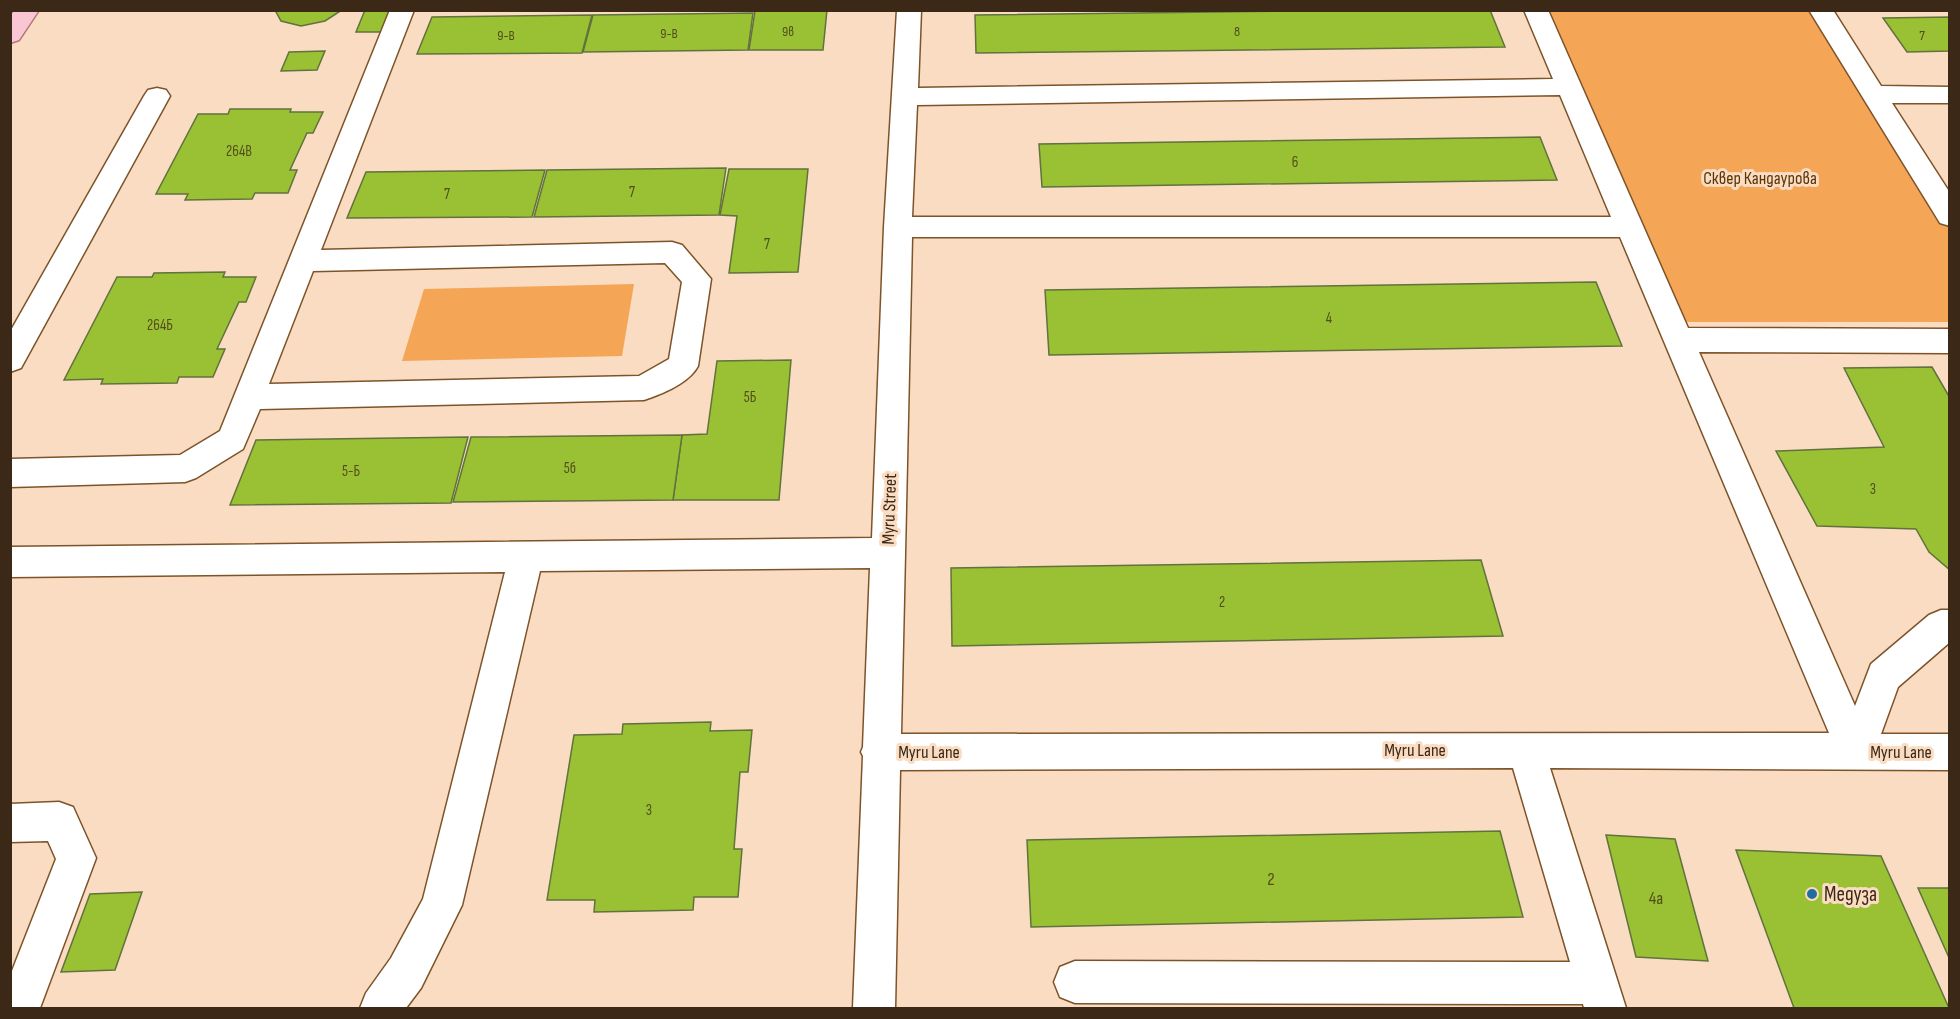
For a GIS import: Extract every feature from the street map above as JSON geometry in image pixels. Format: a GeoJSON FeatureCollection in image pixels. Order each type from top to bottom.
{"type":"FeatureCollection","features":[{"type":"Feature","properties":{"kind":"main road"},"geometry":{"type":"LineString","coordinates":[[10,35],[27,10]]}},
{"type":"Feature","properties":{"kind":"street"},"geometry":{"type":"LineString","coordinates":[[10,473],[185,468],[232,441],[402,10]]}},
{"type":"Feature","properties":{"kind":"street","name":"Myru Street"},"geometry":{"type":"LineString","coordinates":[[874,1008],[880,752],[898,227],[909,10]]}},
{"type":"Feature","properties":{"kind":"street"},"geometry":{"type":"LineString","coordinates":[[1536,10],[1856,752]]}},
{"type":"Feature","properties":{"kind":"street"},"geometry":{"type":"LineString","coordinates":[[1821,10],[1950,216]]}},
{"type":"Feature","properties":{"kind":"street"},"geometry":{"type":"LineString","coordinates":[[905,97],[1569,87]]}},
{"type":"Feature","properties":{"kind":"street"},"geometry":{"type":"LineString","coordinates":[[1873,94],[1950,94]]}},
{"type":"Feature","properties":{"kind":"street"},"geometry":{"type":"LineString","coordinates":[[10,360],[157,96]]}},
{"type":"Feature","properties":{"kind":"street"},"geometry":{"type":"LineString","coordinates":[[898,227],[1629,227]]}},
{"type":"Feature","properties":{"kind":"street"},"geometry":{"type":"LineString","coordinates":[[250,397],[644,388],[683,366],[697,279],[672,252],[304,261]]}},
{"type":"Feature","properties":{"kind":"street"},"geometry":{"type":"LineString","coordinates":[[1678,340],[1950,341]]}},
{"type":"Feature","properties":{"kind":"street"},"geometry":{"type":"LineString","coordinates":[[10,562],[887,553]]}},
{"type":"Feature","properties":{"kind":"street"},"geometry":{"type":"LineString","coordinates":[[381,1008],[406,973],[442,905],[526,557]]}},
{"type":"Feature","properties":{"kind":"street"},"geometry":{"type":"LineString","coordinates":[[1856,752],[1884,676],[1941,626],[1950,626]]}},
{"type":"Feature","properties":{"kind":"street"},"geometry":{"type":"LineString","coordinates":[[1075,982],[1601,996],[1526,750]]}},
{"type":"Feature","properties":{"kind":"street","name":"Myru Lane"},"geometry":{"type":"LineString","coordinates":[[880,752],[1526,750],[1950,752]]}},
{"type":"Feature","properties":{"kind":"street"},"geometry":{"type":"LineString","coordinates":[[10,823],[59,821],[76,858],[19,1008]]}},
{"type":"Feature","properties":{"kind":"green space","name":"Сквер Кандаурова"},"geometry":{"type":"Polygon","coordinates":[[[1536,11],[1821,11],[1949,216],[1949,322],[1670,322],[1536,11]]]}},
{"type":"Feature","properties":{"kind":"green space"},"geometry":{"type":"Polygon","coordinates":[[[634,284],[622,356],[402,361],[424,289],[634,284]]]}},
{"type":"Feature","properties":{"kind":"building"},"geometry":{"type":"Polygon","coordinates":[[[275,10],[342,10],[325,21],[301,26],[281,21],[275,10]]]}},
{"type":"Feature","properties":{"kind":"building"},"geometry":{"type":"Polygon","coordinates":[[[365,10],[392,10],[384,32],[356,32],[365,10]]]}},
{"type":"Feature","properties":{"kind":"building"},"geometry":{"type":"Polygon","coordinates":[[[827,10],[823,50],[749,50],[755,11],[827,10]]]}},
{"type":"Feature","properties":{"kind":"building"},"geometry":{"type":"Polygon","coordinates":[[[1490,10],[1505,47],[976,53],[975,15],[1490,10]]]}},
{"type":"Feature","properties":{"kind":"building"},"geometry":{"type":"Polygon","coordinates":[[[753,13],[748,50],[583,52],[593,15],[753,13]]]}},
{"type":"Feature","properties":{"kind":"building"},"geometry":{"type":"Polygon","coordinates":[[[592,15],[582,53],[417,54],[432,17],[592,15]]]}},
{"type":"Feature","properties":{"kind":"building"},"geometry":{"type":"Polygon","coordinates":[[[1950,17],[1950,51],[1907,52],[1883,18],[1950,17]]]}},
{"type":"Feature","properties":{"kind":"building"},"geometry":{"type":"Polygon","coordinates":[[[325,51],[317,70],[281,71],[289,52],[325,51]]]}},
{"type":"Feature","properties":{"kind":"building"},"geometry":{"type":"Polygon","coordinates":[[[230,109],[291,109],[290,112],[323,112],[313,133],[307,133],[290,170],[297,170],[288,193],[255,193],[252,199],[185,200],[188,194],[156,194],[198,114],[228,114],[230,109]]]}},
{"type":"Feature","properties":{"kind":"building"},"geometry":{"type":"Polygon","coordinates":[[[1540,137],[1557,180],[1042,187],[1039,144],[1540,137]]]}},
{"type":"Feature","properties":{"kind":"building"},"geometry":{"type":"Polygon","coordinates":[[[726,168],[719,215],[534,217],[547,170],[726,168]]]}},
{"type":"Feature","properties":{"kind":"building"},"geometry":{"type":"Polygon","coordinates":[[[729,169],[808,169],[798,272],[729,273],[737,216],[720,215],[729,169]]]}},
{"type":"Feature","properties":{"kind":"building"},"geometry":{"type":"Polygon","coordinates":[[[545,170],[532,217],[347,218],[366,172],[545,170]]]}},
{"type":"Feature","properties":{"kind":"building"},"geometry":{"type":"Polygon","coordinates":[[[225,272],[223,277],[256,277],[246,302],[239,302],[217,349],[225,349],[213,377],[179,377],[177,383],[101,384],[103,379],[64,380],[117,277],[152,277],[154,273],[225,272]]]}},
{"type":"Feature","properties":{"kind":"building"},"geometry":{"type":"Polygon","coordinates":[[[1596,282],[1622,346],[1049,355],[1045,290],[1596,282]]]}},
{"type":"Feature","properties":{"kind":"building"},"geometry":{"type":"Polygon","coordinates":[[[791,360],[779,500],[673,500],[682,435],[707,434],[717,361],[791,360]]]}},
{"type":"Feature","properties":{"kind":"building"},"geometry":{"type":"Polygon","coordinates":[[[1932,367],[1950,398],[1950,570],[1929,552],[1916,529],[1817,526],[1776,451],[1884,447],[1844,368],[1932,367]]]}},
{"type":"Feature","properties":{"kind":"building"},"geometry":{"type":"Polygon","coordinates":[[[682,435],[673,500],[453,502],[471,437],[682,435]]]}},
{"type":"Feature","properties":{"kind":"building"},"geometry":{"type":"Polygon","coordinates":[[[468,437],[451,503],[230,505],[256,440],[468,437]]]}},
{"type":"Feature","properties":{"kind":"building"},"geometry":{"type":"Polygon","coordinates":[[[1481,560],[1503,636],[952,646],[951,568],[1481,560]]]}},
{"type":"Feature","properties":{"kind":"building"},"geometry":{"type":"Polygon","coordinates":[[[711,722],[710,731],[752,730],[748,772],[740,772],[734,849],[742,849],[738,897],[694,897],[693,910],[594,912],[595,900],[547,900],[574,735],[622,734],[623,724],[711,722]]]}},
{"type":"Feature","properties":{"kind":"building"},"geometry":{"type":"Polygon","coordinates":[[[1500,831],[1523,917],[1031,927],[1027,840],[1500,831]]]}},
{"type":"Feature","properties":{"kind":"building"},"geometry":{"type":"Polygon","coordinates":[[[1606,835],[1675,839],[1708,961],[1636,957],[1606,835]]]}},
{"type":"Feature","properties":{"kind":"building"},"geometry":{"type":"Polygon","coordinates":[[[1736,850],[1881,856],[1949,1008],[1794,1008],[1736,850]]]}},
{"type":"Feature","properties":{"kind":"building"},"geometry":{"type":"Polygon","coordinates":[[[1918,888],[1950,888],[1950,960],[1918,888]]]}},
{"type":"Feature","properties":{"kind":"building"},"geometry":{"type":"Polygon","coordinates":[[[142,892],[115,970],[61,972],[90,894],[142,892]]]}},
{"type":"Feature","properties":{"kind":"place","name":"Медуза"},"geometry":{"type":"Point","coordinates":[1812,894]}}]}
